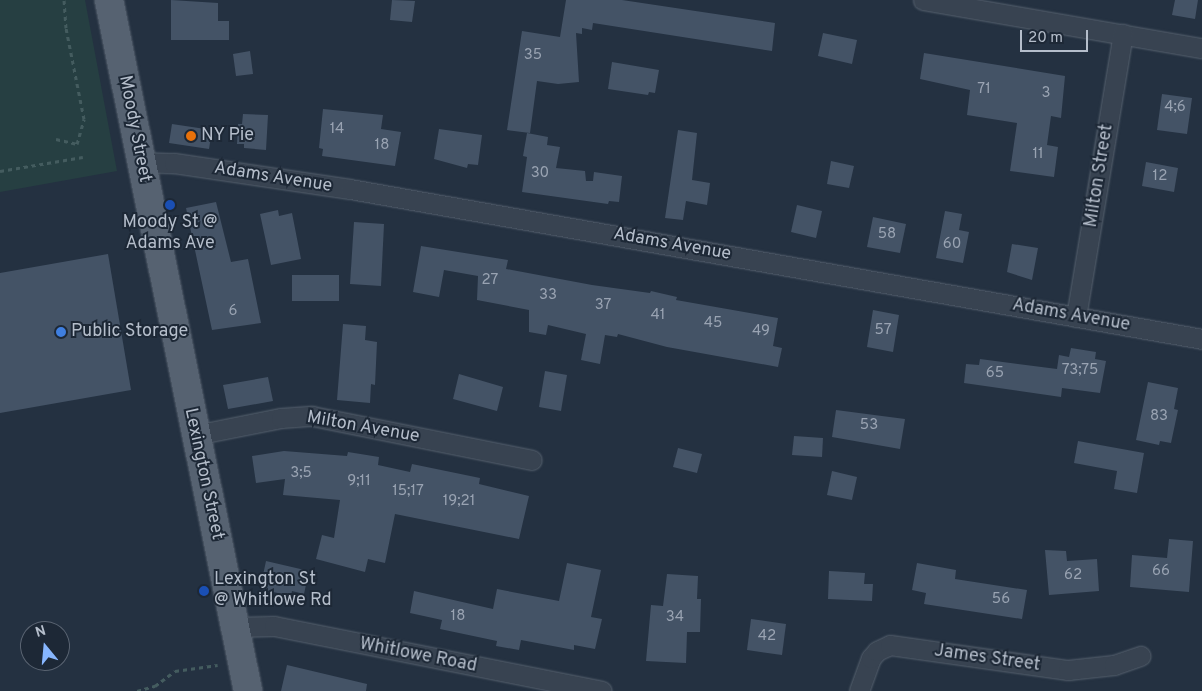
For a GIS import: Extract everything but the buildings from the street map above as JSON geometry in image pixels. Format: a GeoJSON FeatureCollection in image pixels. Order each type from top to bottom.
{"type":"FeatureCollection","features":[{"type":"Feature","properties":{"kind":"main road","name":"Moody Street"},"geometry":{"type":"LineString","coordinates":[[109,0],[159,257]]}},
{"type":"Feature","properties":{"kind":"main road","name":"Lexington Street"},"geometry":{"type":"LineString","coordinates":[[159,257],[248,691]]}},
{"type":"Feature","properties":{"kind":"street"},"geometry":{"type":"LineString","coordinates":[[923,0],[1202,48]]}},
{"type":"Feature","properties":{"kind":"street","name":"Milton Street"},"geometry":{"type":"LineString","coordinates":[[1076,317],[1123,34]]}},
{"type":"Feature","properties":{"kind":"street","name":"Adams Avenue"},"geometry":{"type":"LineString","coordinates":[[141,162],[174,163],[350,189],[1202,338]]}},
{"type":"Feature","properties":{"kind":"street","name":"Milton Avenue"},"geometry":{"type":"LineString","coordinates":[[195,435],[281,418],[312,416],[532,460]]}},
{"type":"Feature","properties":{"kind":"street","name":"Whitlowe Road"},"geometry":{"type":"LineString","coordinates":[[234,627],[274,626],[602,691]]}},
{"type":"Feature","properties":{"kind":"street","name":"James Street"},"geometry":{"type":"LineString","coordinates":[[859,691],[871,658],[877,651],[890,646],[1068,670],[1114,665],[1140,656]]}},
{"type":"Feature","properties":{"kind":"path"},"geometry":{"type":"LineString","coordinates":[[56,139],[77,144],[84,119],[66,28],[64,0]]}},
{"type":"Feature","properties":{"kind":"path"},"geometry":{"type":"LineString","coordinates":[[0,171],[83,157]]}},
{"type":"Feature","properties":{"kind":"path"},"geometry":{"type":"LineString","coordinates":[[138,691],[155,686],[175,671],[198,668]]}},
{"type":"Feature","properties":{"kind":"green space"},"geometry":{"type":"Polygon","coordinates":[[[0,0],[85,0],[117,171],[0,192],[0,0]]]}},
{"type":"Feature","properties":{"kind":"place","name":"NY Pie"},"geometry":{"type":"Point","coordinates":[191,136]}},
{"type":"Feature","properties":{"kind":"place","name":"Moody St @ Adams Ave"},"geometry":{"type":"Point","coordinates":[170,205]}},
{"type":"Feature","properties":{"kind":"place","name":"Public Storage"},"geometry":{"type":"Point","coordinates":[61,332]}},
{"type":"Feature","properties":{"kind":"place","name":"Lexington St @ Whitlowe Rd"},"geometry":{"type":"Point","coordinates":[204,591]}}]}
